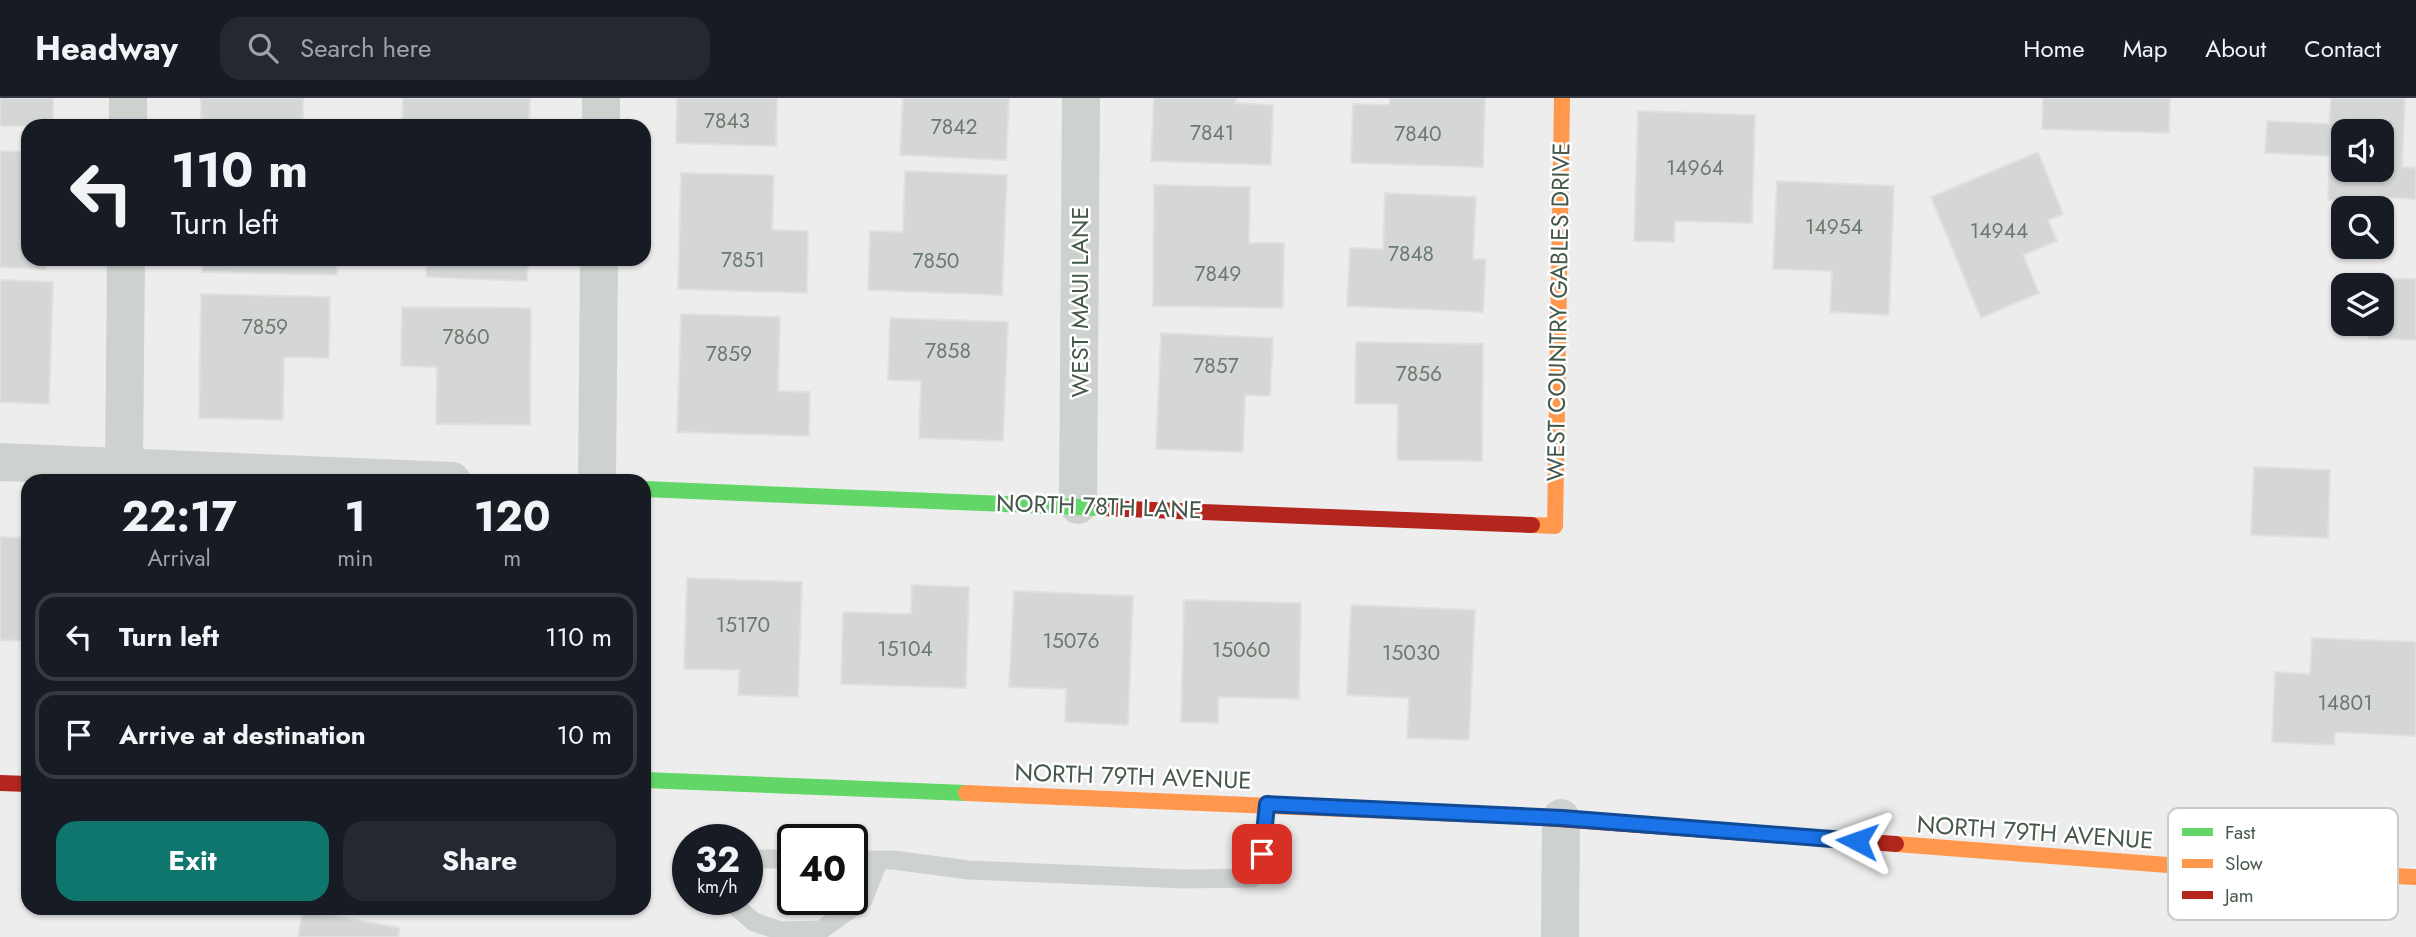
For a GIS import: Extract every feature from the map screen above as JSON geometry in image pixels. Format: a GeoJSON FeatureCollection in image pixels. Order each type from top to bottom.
{"type":"FeatureCollection","features":[{"type":"Feature","properties":{"kind":"street"},"geometry":{"type":"LineString","coordinates":[[128,98],[128,119]]}},
{"type":"Feature","properties":{"kind":"street"},"geometry":{"type":"LineString","coordinates":[[601,98],[601,119]]}},
{"type":"Feature","properties":{"kind":"street","name":"WEST MAUI LANE"},"geometry":{"type":"LineString","coordinates":[[1078,505],[1081,98]]}},
{"type":"Feature","properties":{"kind":"street","name":"WEST COUNTRY GABLES DRIVE"},"geometry":{"type":"LineString","coordinates":[[1555,526],[1562,98]]}},
{"type":"Feature","properties":{"kind":"street"},"geometry":{"type":"LineString","coordinates":[[124,469],[126,266]]}},
{"type":"Feature","properties":{"kind":"street"},"geometry":{"type":"LineString","coordinates":[[597,474],[599,266]]}},
{"type":"Feature","properties":{"kind":"street"},"geometry":{"type":"LineString","coordinates":[[0,462],[261,474]]}},
{"type":"Feature","properties":{"kind":"street","name":"NORTH 78TH LANE"},"geometry":{"type":"LineString","coordinates":[[651,489],[1555,526]]}},
{"type":"Feature","properties":{"kind":"street","name":"NORTH 79TH AVENUE"},"geometry":{"type":"LineString","coordinates":[[651,780],[1562,818],[2168,865]]}},
{"type":"Feature","properties":{"kind":"street"},"geometry":{"type":"LineString","coordinates":[[0,783],[21,784]]}},
{"type":"Feature","properties":{"kind":"street"},"geometry":{"type":"LineString","coordinates":[[1560,937],[1562,818]]}},
{"type":"Feature","properties":{"kind":"street","name":"NORTH 79TH AVENUE"},"geometry":{"type":"LineString","coordinates":[[2398,876],[2416,877]]}},
{"type":"Feature","properties":{"kind":"lane"},"geometry":{"type":"LineString","coordinates":[[868,860],[969,870],[1184,879],[1252,878],[1262,854],[1267,804]]}},
{"type":"Feature","properties":{"kind":"lane"},"geometry":{"type":"LineString","coordinates":[[746,915],[754,922],[781,931],[821,930],[863,900],[879,860]]}},
{"type":"Feature","properties":{"kind":"building"},"geometry":{"type":"Polygon","coordinates":[[[0,98],[53,98],[53,119],[21,119],[21,126],[0,126],[0,98]]]}},
{"type":"Feature","properties":{"kind":"building"},"geometry":{"type":"Polygon","coordinates":[[[201,98],[303,98],[303,119],[201,119],[201,98]]]}},
{"type":"Feature","properties":{"kind":"building"},"geometry":{"type":"Polygon","coordinates":[[[403,98],[530,98],[529,119],[402,119],[403,98]]]}},
{"type":"Feature","properties":{"kind":"building"},"geometry":{"type":"Polygon","coordinates":[[[677,98],[777,98],[776,146],[676,143],[677,98]]]}},
{"type":"Feature","properties":{"kind":"building"},"geometry":{"type":"Polygon","coordinates":[[[903,98],[1009,98],[1006,160],[900,155],[903,98]]]}},
{"type":"Feature","properties":{"kind":"building"},"geometry":{"type":"Polygon","coordinates":[[[1154,98],[1236,98],[1235,103],[1273,105],[1271,165],[1151,161],[1154,98]]]}},
{"type":"Feature","properties":{"kind":"building"},"geometry":{"type":"Polygon","coordinates":[[[1390,98],[1485,98],[1483,167],[1351,163],[1353,104],[1389,105],[1390,98]]]}},
{"type":"Feature","properties":{"kind":"building"},"geometry":{"type":"Polygon","coordinates":[[[2043,98],[2170,98],[2169,133],[2042,129],[2043,98]]]}},
{"type":"Feature","properties":{"kind":"building"},"geometry":{"type":"Polygon","coordinates":[[[2331,98],[2405,98],[2402,167],[2416,168],[2416,199],[2394,196],[2331,196],[2331,200],[2328,200],[2330,156],[2265,153],[2267,121],[2329,124],[2331,98]]]}},
{"type":"Feature","properties":{"kind":"building"},"geometry":{"type":"Polygon","coordinates":[[[1638,111],[1755,115],[1752,223],[1675,221],[1674,242],[1634,241],[1638,111]]]}},
{"type":"Feature","properties":{"kind":"building"},"geometry":{"type":"Polygon","coordinates":[[[0,151],[21,152],[21,266],[45,266],[45,269],[0,267],[0,151]]]}},
{"type":"Feature","properties":{"kind":"building"},"geometry":{"type":"Polygon","coordinates":[[[2038,152],[2063,214],[2048,220],[2057,241],[2023,255],[2039,293],[1981,318],[1931,197],[2038,152]]]}},
{"type":"Feature","properties":{"kind":"building"},"geometry":{"type":"Polygon","coordinates":[[[905,171],[1007,175],[1002,295],[868,290],[870,231],[903,232],[905,171]]]}},
{"type":"Feature","properties":{"kind":"building"},"geometry":{"type":"Polygon","coordinates":[[[681,173],[774,175],[772,230],[808,231],[807,293],[678,289],[681,173]]]}},
{"type":"Feature","properties":{"kind":"building"},"geometry":{"type":"Polygon","coordinates":[[[1777,181],[1894,186],[1889,315],[1830,312],[1832,271],[1773,269],[1777,181]]]}},
{"type":"Feature","properties":{"kind":"building"},"geometry":{"type":"Polygon","coordinates":[[[1154,185],[1250,187],[1249,243],[1284,243],[1283,308],[1153,306],[1154,185]]]}},
{"type":"Feature","properties":{"kind":"building"},"geometry":{"type":"Polygon","coordinates":[[[1385,193],[1476,197],[1473,259],[1486,259],[1483,312],[1347,306],[1350,248],[1383,249],[1385,193]]]}},
{"type":"Feature","properties":{"kind":"building"},"geometry":{"type":"Polygon","coordinates":[[[202,266],[337,266],[337,275],[202,272],[202,266]]]}},
{"type":"Feature","properties":{"kind":"building"},"geometry":{"type":"Polygon","coordinates":[[[427,266],[528,266],[527,281],[426,277],[427,266]]]}},
{"type":"Feature","properties":{"kind":"building"},"geometry":{"type":"Polygon","coordinates":[[[2394,279],[2416,279],[2416,340],[2368,338],[2394,336],[2394,279]]]}},
{"type":"Feature","properties":{"kind":"building"},"geometry":{"type":"Polygon","coordinates":[[[0,280],[53,282],[49,404],[0,402],[0,280]]]}},
{"type":"Feature","properties":{"kind":"building"},"geometry":{"type":"Polygon","coordinates":[[[201,294],[330,297],[329,358],[284,357],[283,420],[199,418],[201,294]]]}},
{"type":"Feature","properties":{"kind":"building"},"geometry":{"type":"Polygon","coordinates":[[[402,307],[531,308],[530,425],[436,424],[437,367],[401,366],[402,307]]]}},
{"type":"Feature","properties":{"kind":"building"},"geometry":{"type":"Polygon","coordinates":[[[681,314],[780,317],[778,391],[810,392],[809,436],[677,432],[681,314]]]}},
{"type":"Feature","properties":{"kind":"building"},"geometry":{"type":"Polygon","coordinates":[[[890,318],[1008,322],[1003,441],[919,438],[921,381],[888,380],[890,318]]]}},
{"type":"Feature","properties":{"kind":"building"},"geometry":{"type":"Polygon","coordinates":[[[1161,333],[1273,338],[1270,396],[1245,395],[1243,452],[1156,449],[1161,333]]]}},
{"type":"Feature","properties":{"kind":"building"},"geometry":{"type":"Polygon","coordinates":[[[1356,342],[1483,344],[1482,461],[1397,460],[1398,404],[1355,404],[1356,342]]]}},
{"type":"Feature","properties":{"kind":"building"},"geometry":{"type":"Polygon","coordinates":[[[2254,467],[2330,470],[2328,538],[2251,535],[2254,467]]]}},
{"type":"Feature","properties":{"kind":"building"},"geometry":{"type":"Polygon","coordinates":[[[0,537],[21,538],[21,641],[0,640],[0,537]]]}},
{"type":"Feature","properties":{"kind":"building"},"geometry":{"type":"Polygon","coordinates":[[[687,578],[802,582],[798,697],[738,695],[739,670],[684,669],[687,578]]]}},
{"type":"Feature","properties":{"kind":"building"},"geometry":{"type":"Polygon","coordinates":[[[912,585],[969,587],[966,688],[841,684],[843,612],[911,614],[912,585]]]}},
{"type":"Feature","properties":{"kind":"building"},"geometry":{"type":"Polygon","coordinates":[[[1014,591],[1133,596],[1128,725],[1065,722],[1066,689],[1009,687],[1014,591]]]}},
{"type":"Feature","properties":{"kind":"building"},"geometry":{"type":"Polygon","coordinates":[[[1184,600],[1301,603],[1299,699],[1218,697],[1218,723],[1181,722],[1184,600]]]}},
{"type":"Feature","properties":{"kind":"building"},"geometry":{"type":"Polygon","coordinates":[[[1351,605],[1475,610],[1469,740],[1407,738],[1409,698],[1347,695],[1351,605]]]}},
{"type":"Feature","properties":{"kind":"building"},"geometry":{"type":"Polygon","coordinates":[[[2312,638],[2416,642],[2416,736],[2335,732],[2334,745],[2272,742],[2275,672],[2310,674],[2312,638]]]}},
{"type":"Feature","properties":{"kind":"building"},"geometry":{"type":"Polygon","coordinates":[[[302,915],[330,915],[400,928],[398,937],[298,937],[302,915]]]}},
{"type":"Feature","properties":{"kind":"traffic: fast"},"geometry":{"type":"LineString","coordinates":[[651,489],[1102,508]]}},
{"type":"Feature","properties":{"kind":"traffic: fast"},"geometry":{"type":"LineString","coordinates":[[651,780],[966,793]]}},
{"type":"Feature","properties":{"kind":"traffic: slow"},"geometry":{"type":"LineString","coordinates":[[1532,525],[1555,526],[1562,98]]}},
{"type":"Feature","properties":{"kind":"traffic: slow"},"geometry":{"type":"LineString","coordinates":[[966,793],[1531,817]]}},
{"type":"Feature","properties":{"kind":"traffic: slow"},"geometry":{"type":"LineString","coordinates":[[1896,844],[2168,865]]}},
{"type":"Feature","properties":{"kind":"traffic: slow"},"geometry":{"type":"LineString","coordinates":[[2398,876],[2416,877]]}},
{"type":"Feature","properties":{"kind":"traffic: jam"},"geometry":{"type":"LineString","coordinates":[[1102,508],[1532,525]]}},
{"type":"Feature","properties":{"kind":"traffic: jam"},"geometry":{"type":"LineString","coordinates":[[0,783],[21,784]]}},
{"type":"Feature","properties":{"kind":"traffic: jam"},"geometry":{"type":"LineString","coordinates":[[1531,817],[1896,844]]}},
{"type":"Feature","properties":{"kind":"route"},"geometry":{"type":"LineString","coordinates":[[1262,854],[1267,804],[1562,818],[1857,841]]}}]}
